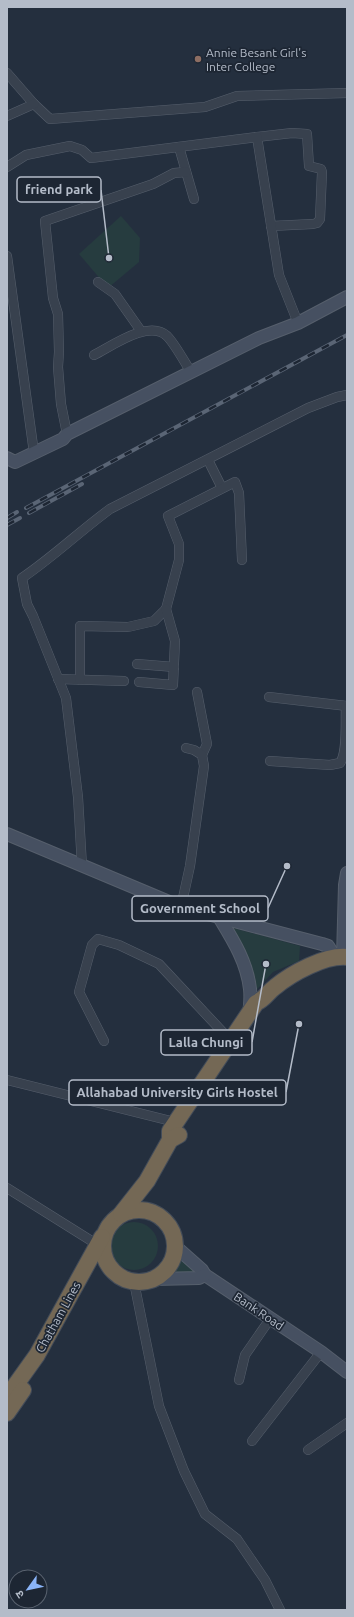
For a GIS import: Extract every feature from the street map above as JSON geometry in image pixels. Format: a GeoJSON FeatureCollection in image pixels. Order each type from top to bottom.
{"type":"FeatureCollection","features":[{"type":"Feature","properties":{"kind":"highway"},"geometry":{"type":"LineString","coordinates":[[264,1000],[274,988],[286,978],[299,971],[342,957]]}},
{"type":"Feature","properties":{"kind":"highway","name":"Chatham Lines"},"geometry":{"type":"LineString","coordinates":[[7,1397],[37,1355],[108,1226],[121,1214],[146,1181],[170,1140],[170,1130],[256,1003],[264,1000],[264,1010],[178,1136],[170,1140]]}},
{"type":"Feature","properties":{"kind":"highway"},"geometry":{"type":"LineString","coordinates":[[101,1240],[108,1266],[115,1274],[124,1279],[134,1282],[145,1282],[155,1279],[164,1273],[174,1256],[175,1246],[173,1234],[170,1228],[157,1215],[145,1210],[133,1210],[121,1214]]}},
{"type":"Feature","properties":{"kind":"highway","name":"Chatham Lines"},"geometry":{"type":"LineString","coordinates":[[7,1413],[40,1366],[88,1279],[100,1269],[108,1266]]}},
{"type":"Feature","properties":{"kind":"street"},"geometry":{"type":"LineString","coordinates":[[7,73],[34,104],[50,119],[204,107],[237,96],[347,93]]}},
{"type":"Feature","properties":{"kind":"street"},"geometry":{"type":"LineString","coordinates":[[7,116],[34,104]]}},
{"type":"Feature","properties":{"kind":"street"},"geometry":{"type":"LineString","coordinates":[[7,167],[26,155],[70,146],[82,150],[91,158],[292,132],[307,134],[309,166],[321,169],[322,172],[319,222],[313,224],[271,226]]}},
{"type":"Feature","properties":{"kind":"street"},"geometry":{"type":"LineString","coordinates":[[257,137],[279,275],[298,323]]}},
{"type":"Feature","properties":{"kind":"street"},"geometry":{"type":"LineString","coordinates":[[179,147],[194,199]]}},
{"type":"Feature","properties":{"kind":"street"},"geometry":{"type":"LineString","coordinates":[[67,434],[61,404],[58,367],[58,314],[54,298],[45,221],[153,184],[174,173],[186,172]]}},
{"type":"Feature","properties":{"kind":"street"},"geometry":{"type":"LineString","coordinates":[[7,256],[34,453]]}},
{"type":"Feature","properties":{"kind":"street"},"geometry":{"type":"LineString","coordinates":[[98,282],[115,294],[140,331]]}},
{"type":"Feature","properties":{"kind":"street"},"geometry":{"type":"LineString","coordinates":[[7,458],[15,462],[63,439],[67,434],[258,338],[298,323],[347,297]]}},
{"type":"Feature","properties":{"kind":"street"},"geometry":{"type":"LineString","coordinates":[[94,355],[140,331],[156,331],[167,336],[191,372]]}},
{"type":"Feature","properties":{"kind":"street"},"geometry":{"type":"LineString","coordinates":[[82,866],[78,797],[66,698],[27,604],[22,578],[47,560],[85,527],[110,509],[308,408],[347,395]]}},
{"type":"Feature","properties":{"kind":"street"},"geometry":{"type":"LineString","coordinates":[[208,460],[222,488]]}},
{"type":"Feature","properties":{"kind":"street"},"geometry":{"type":"LineString","coordinates":[[80,680],[80,626],[128,627],[154,621],[166,609],[179,560],[179,544],[168,516],[235,482],[239,493],[242,560]]}},
{"type":"Feature","properties":{"kind":"street"},"geometry":{"type":"LineString","coordinates":[[139,682],[173,685],[175,641],[166,609]]}},
{"type":"Feature","properties":{"kind":"street"},"geometry":{"type":"LineString","coordinates":[[137,664],[174,667]]}},
{"type":"Feature","properties":{"kind":"street"},"geometry":{"type":"LineString","coordinates":[[58,679],[124,681]]}},
{"type":"Feature","properties":{"kind":"street"},"geometry":{"type":"LineString","coordinates":[[181,907],[190,866],[202,792],[204,766],[202,755],[207,744],[197,692]]}},
{"type":"Feature","properties":{"kind":"street"},"geometry":{"type":"LineString","coordinates":[[269,697],[347,706],[343,760],[340,763],[330,765],[270,761]]}},
{"type":"Feature","properties":{"kind":"street"},"geometry":{"type":"LineString","coordinates":[[186,748],[194,750],[202,755]]}},
{"type":"Feature","properties":{"kind":"street"},"geometry":{"type":"LineString","coordinates":[[7,834],[181,907],[322,944],[328,946],[342,957]]}},
{"type":"Feature","properties":{"kind":"street"},"geometry":{"type":"LineString","coordinates":[[342,957],[345,885],[347,873]]}},
{"type":"Feature","properties":{"kind":"street"},"geometry":{"type":"LineString","coordinates":[[220,917],[234,941],[248,975],[250,991],[249,1015]]}},
{"type":"Feature","properties":{"kind":"street"},"geometry":{"type":"LineString","coordinates":[[104,1041],[79,992],[92,945],[98,939],[119,945],[159,964],[231,1041]]}},
{"type":"Feature","properties":{"kind":"street"},"geometry":{"type":"LineString","coordinates":[[7,1080],[176,1122]]}},
{"type":"Feature","properties":{"kind":"street"},"geometry":{"type":"LineString","coordinates":[[7,1188],[101,1240]]}},
{"type":"Feature","properties":{"kind":"street","name":"Bank Road"},"geometry":{"type":"LineString","coordinates":[[175,1246],[202,1270],[205,1275],[321,1352],[347,1372]]}},
{"type":"Feature","properties":{"kind":"street"},"geometry":{"type":"LineString","coordinates":[[155,1279],[199,1278],[205,1275]]}},
{"type":"Feature","properties":{"kind":"street"},"geometry":{"type":"LineString","coordinates":[[134,1282],[159,1406],[184,1472],[206,1514],[237,1539],[265,1580],[280,1610]]}},
{"type":"Feature","properties":{"kind":"street"},"geometry":{"type":"LineString","coordinates":[[239,1380],[245,1354],[270,1319]]}},
{"type":"Feature","properties":{"kind":"street"},"geometry":{"type":"LineString","coordinates":[[252,1441],[321,1352]]}},
{"type":"Feature","properties":{"kind":"street"},"geometry":{"type":"LineString","coordinates":[[308,1450],[347,1423]]}},
{"type":"Feature","properties":{"kind":"green space"},"geometry":{"type":"Polygon","coordinates":[[[121,216],[140,238],[139,262],[108,288],[79,254],[121,216]]]}},
{"type":"Feature","properties":{"kind":"green space"},"geometry":{"type":"Polygon","coordinates":[[[222,925],[300,946],[299,961],[273,972],[249,998],[242,972],[222,925]]]}},
{"type":"Feature","properties":{"kind":"green space"},"geometry":{"type":"Polygon","coordinates":[[[129,1222],[139,1222],[151,1229],[158,1241],[158,1251],[151,1263],[139,1270],[129,1270],[121,1266],[114,1259],[110,1251],[110,1241],[114,1233],[121,1226],[129,1222]]]}},
{"type":"Feature","properties":{"kind":"green space"},"geometry":{"type":"Polygon","coordinates":[[[176,1256],[200,1271],[199,1275],[166,1275],[176,1256]]]}},
{"type":"Feature","properties":{"kind":"railway"},"geometry":{"type":"LineString","coordinates":[[26,508],[347,335]]}},
{"type":"Feature","properties":{"kind":"railway"},"geometry":{"type":"LineString","coordinates":[[29,513],[82,484]]}},
{"type":"Feature","properties":{"kind":"railway"},"geometry":{"type":"LineString","coordinates":[[7,518],[17,512]]}},
{"type":"Feature","properties":{"kind":"railway"},"geometry":{"type":"LineString","coordinates":[[7,525],[20,518]]}},
{"type":"Feature","properties":{"kind":"place","name":"Annie Besant Girl's Inter College"},"geometry":{"type":"Point","coordinates":[198,59]}},
{"type":"Feature","properties":{"kind":"place","name":"friend park"},"geometry":{"type":"Point","coordinates":[109,258]}},
{"type":"Feature","properties":{"kind":"place","name":"Government School"},"geometry":{"type":"Point","coordinates":[287,866]}},
{"type":"Feature","properties":{"kind":"place","name":"Lalla Chungi"},"geometry":{"type":"Point","coordinates":[266,964]}},
{"type":"Feature","properties":{"kind":"place","name":"Allahabad University Girls Hostel"},"geometry":{"type":"Point","coordinates":[299,1024]}}]}
